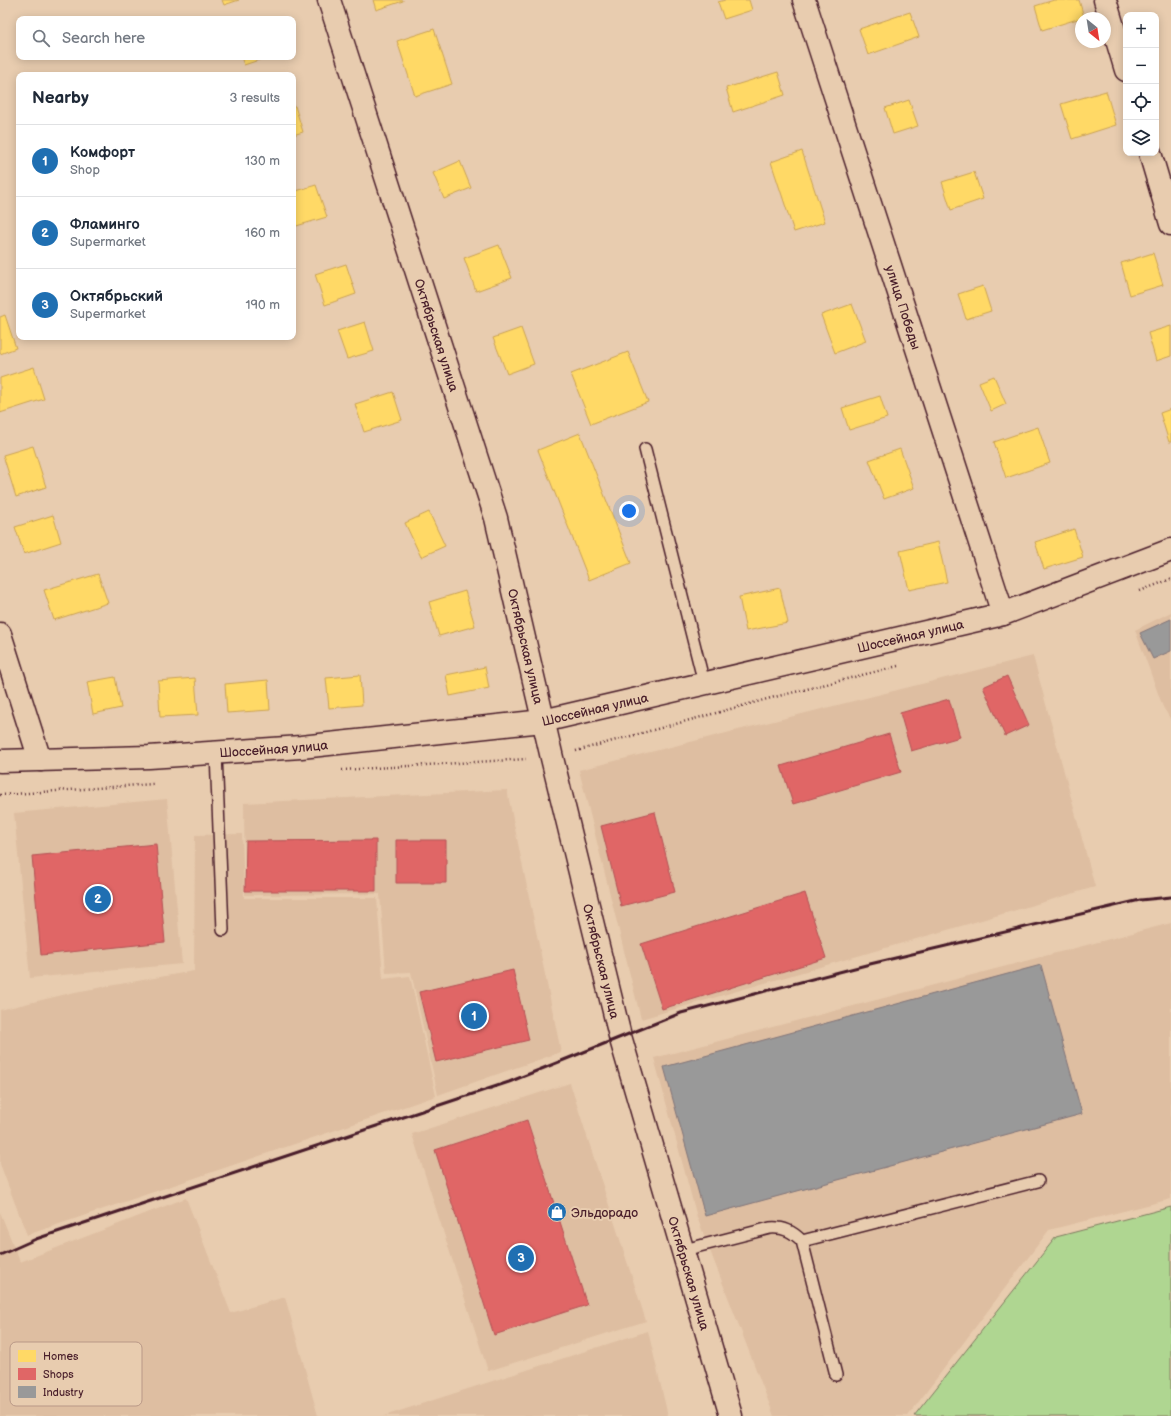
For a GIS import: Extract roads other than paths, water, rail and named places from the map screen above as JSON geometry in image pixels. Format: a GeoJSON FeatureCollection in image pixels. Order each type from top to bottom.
{"type":"FeatureCollection","features":[{"type":"Feature","properties":{"kind":"street","name":"Октябрьская улица"},"geometry":{"type":"LineString","coordinates":[[329,0],[496,518],[543,721],[620,1036],[684,1250],[731,1416]]}},
{"type":"Feature","properties":{"kind":"street","name":"улица Победы"},"geometry":{"type":"LineString","coordinates":[[804,0],[1003,614]]}},
{"type":"Feature","properties":{"kind":"street"},"geometry":{"type":"LineString","coordinates":[[1105,0],[1123,60]]}},
{"type":"Feature","properties":{"kind":"street"},"geometry":{"type":"LineString","coordinates":[[1151,156],[1171,224]]}},
{"type":"Feature","properties":{"kind":"street","name":"Шоссейная улица"},"geometry":{"type":"LineString","coordinates":[[0,761],[149,757],[301,747],[543,721],[1003,614],[1171,551]]}},
{"type":"Feature","properties":{"kind":"street"},"geometry":{"type":"LineString","coordinates":[[0,634],[40,760]]}},
{"type":"Feature","properties":{"kind":"lane"},"geometry":{"type":"LineString","coordinates":[[645,449],[704,683]]}},
{"type":"Feature","properties":{"kind":"lane"},"geometry":{"type":"LineString","coordinates":[[216,753],[223,930]]}},
{"type":"Feature","properties":{"kind":"lane"},"geometry":{"type":"LineString","coordinates":[[802,1241],[1038,1181]]}},
{"type":"Feature","properties":{"kind":"lane"},"geometry":{"type":"LineString","coordinates":[[684,1250],[770,1228],[780,1227],[794,1233],[802,1241],[836,1375]]}},
{"type":"Feature","properties":{"kind":"railway"},"geometry":{"type":"LineString","coordinates":[[0,1255],[36,1239],[509,1082],[681,1013],[870,964],[1140,900],[1171,897]]}},
{"type":"Feature","properties":{"kind":"place","name":"Фламинго"},"geometry":{"type":"Point","coordinates":[98,899]}},
{"type":"Feature","properties":{"kind":"place","name":"Комфорт"},"geometry":{"type":"Point","coordinates":[474,1016]}},
{"type":"Feature","properties":{"kind":"place","name":"Эльдорадо"},"geometry":{"type":"Point","coordinates":[557,1212]}},
{"type":"Feature","properties":{"kind":"place","name":"Октябрьский"},"geometry":{"type":"Point","coordinates":[521,1258]}}]}
